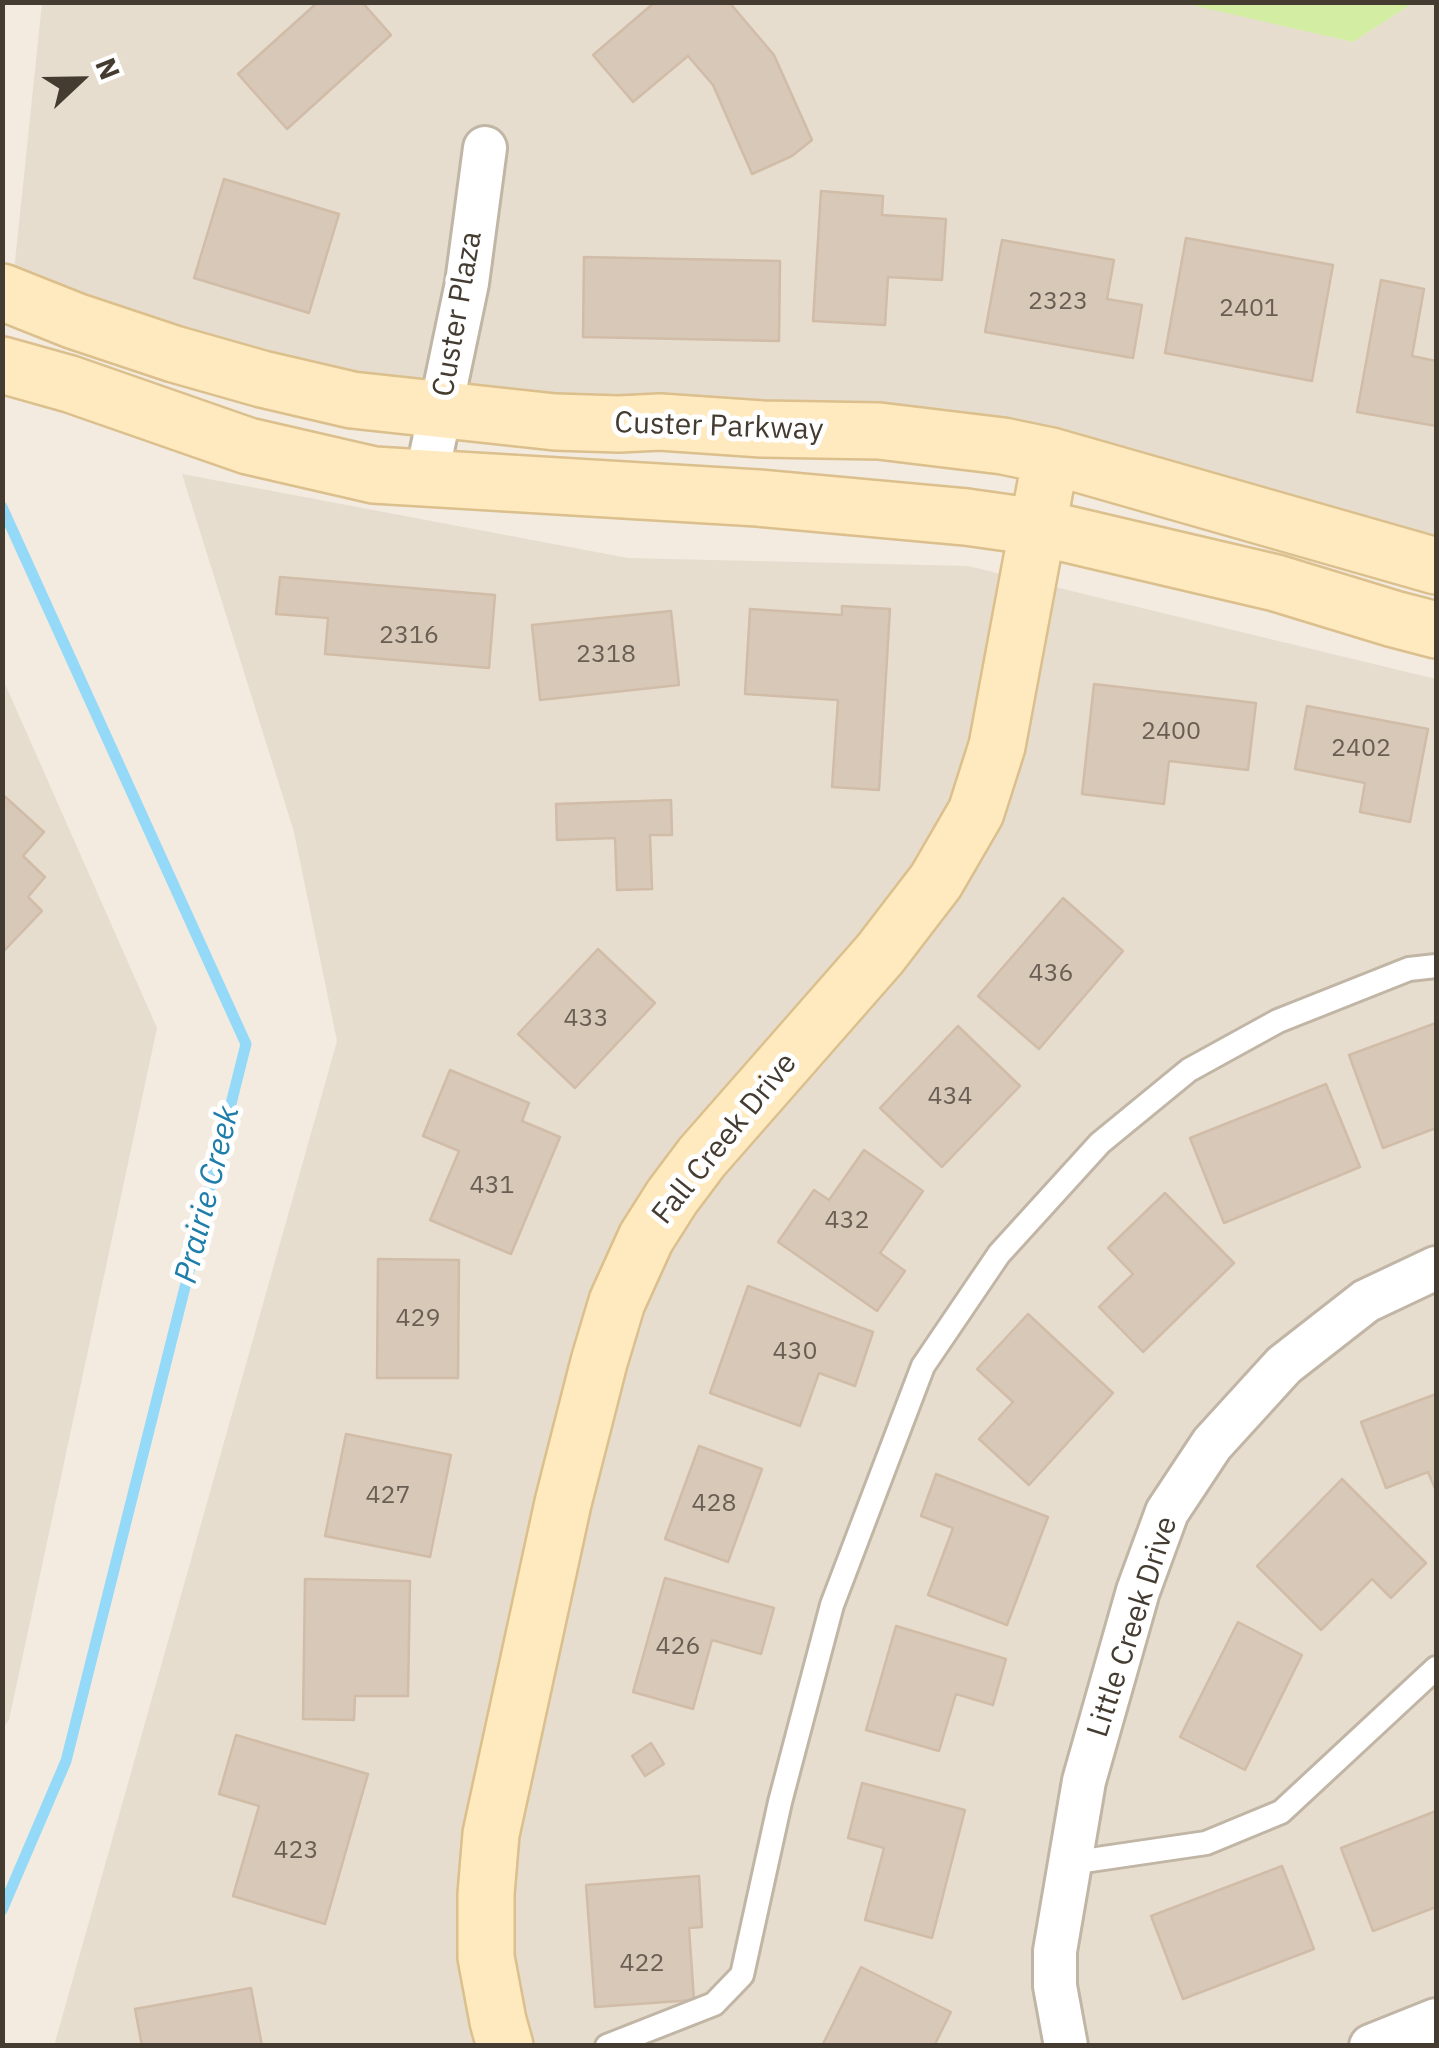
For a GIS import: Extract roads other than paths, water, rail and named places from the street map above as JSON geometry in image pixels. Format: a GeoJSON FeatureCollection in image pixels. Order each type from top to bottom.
{"type":"FeatureCollection","features":[{"type":"Feature","properties":{"kind":"street","name":"Custer Plaza"},"geometry":{"type":"LineString","coordinates":[[426,478],[467,283],[485,148]]}},
{"type":"Feature","properties":{"kind":"street","name":"Custer Parkway"},"geometry":{"type":"LineString","coordinates":[[10,295],[124,338],[262,379],[352,400],[555,422],[879,431],[1004,446],[1052,456],[1436,566]]}},
{"type":"Feature","properties":{"kind":"street"},"geometry":{"type":"LineString","coordinates":[[5,366],[70,384],[248,446],[374,475],[758,498],[1037,527],[1276,583],[1436,630]]}},
{"type":"Feature","properties":{"kind":"street","name":"Fall Creek Drive"},"geometry":{"type":"LineString","coordinates":[[504,2046],[486,1957],[491,1834],[563,1503],[617,1302],[646,1238],[672,1197],[702,1157],[880,954],[936,881],[976,812],[997,746],[1052,456]]}},
{"type":"Feature","properties":{"kind":"street","name":"Little Creek Drive"},"geometry":{"type":"LineString","coordinates":[[1066,2046],[1055,1986],[1055,1950],[1084,1781],[1138,1591],[1167,1512],[1212,1444],[1284,1365],[1366,1301],[1436,1268]]}},
{"type":"Feature","properties":{"kind":"street"},"geometry":{"type":"LineString","coordinates":[[1372,2046],[1436,2020]]}},
{"type":"Feature","properties":{"kind":"lane"},"geometry":{"type":"LineString","coordinates":[[607,2046],[714,2004],[742,1975],[780,1802],[832,1605],[924,1366],[999,1254],[1100,1143],[1190,1070],[1278,1021],[1409,969],[1436,966]]}},
{"type":"Feature","properties":{"kind":"lane"},"geometry":{"type":"LineString","coordinates":[[1070,1863],[1206,1842],[1282,1812],[1436,1668]]}},
{"type":"Feature","properties":{"kind":"waterway","name":"Prairie Creek"},"geometry":{"type":"LineString","coordinates":[[2,507],[246,1044],[66,1761],[2,1910]]}}]}
